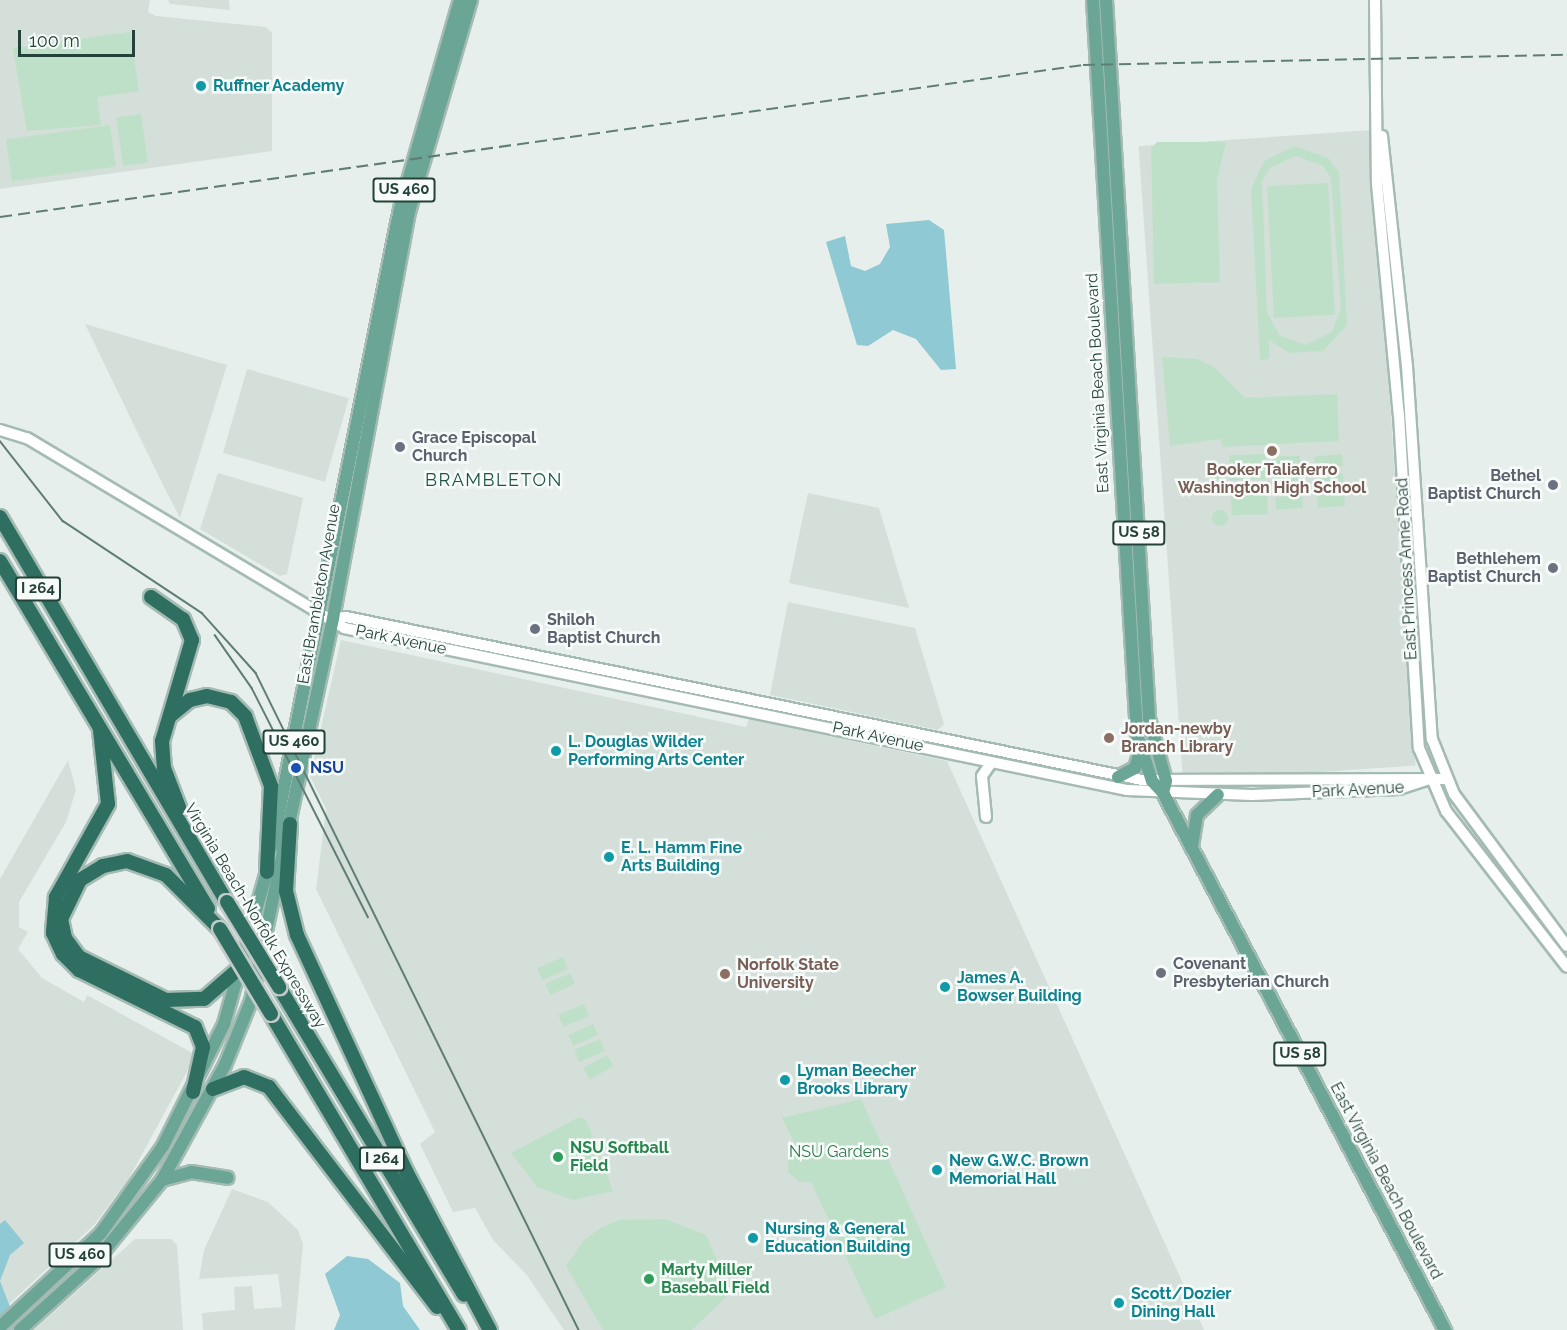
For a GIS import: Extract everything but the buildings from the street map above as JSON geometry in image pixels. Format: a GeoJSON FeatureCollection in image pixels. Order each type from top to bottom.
{"type":"FeatureCollection","features":[{"type":"Feature","properties":{"kind":"highway","name":"Virginia Beach-Norfolk Expressway"},"geometry":{"type":"LineString","coordinates":[[0,517],[81,659],[488,1330]]}},
{"type":"Feature","properties":{"kind":"highway","name":"I 264"},"geometry":{"type":"LineString","coordinates":[[0,561],[457,1330]]}},
{"type":"Feature","properties":{"kind":"highway"},"geometry":{"type":"LineString","coordinates":[[151,597],[183,619],[192,639],[168,717],[162,762],[197,852]]}},
{"type":"Feature","properties":{"kind":"highway"},"geometry":{"type":"LineString","coordinates":[[168,717],[190,700],[207,696],[231,702],[245,716],[271,786],[267,872]]}},
{"type":"Feature","properties":{"kind":"highway"},"geometry":{"type":"LineString","coordinates":[[100,730],[108,804],[56,897],[54,939],[79,970],[195,1027],[203,1047],[193,1092]]}},
{"type":"Feature","properties":{"kind":"highway"},"geometry":{"type":"LineString","coordinates":[[290,824],[286,891],[297,935],[406,1171],[488,1330]]}},
{"type":"Feature","properties":{"kind":"highway"},"geometry":{"type":"LineString","coordinates":[[220,929],[166,875],[127,861],[103,866],[80,880],[61,919],[65,938],[79,957],[166,1000],[204,999],[242,966]]}},
{"type":"Feature","properties":{"kind":"highway"},"geometry":{"type":"LineString","coordinates":[[213,1089],[244,1077],[269,1087],[457,1330]]}},
{"type":"Feature","properties":{"kind":"main road","name":"East Brambleton Avenue"},"geometry":{"type":"LineString","coordinates":[[162,1180],[213,1089],[251,1001],[290,824],[404,190],[460,0]]}},
{"type":"Feature","properties":{"kind":"main road","name":"East Brambleton Avenue"},"geometry":{"type":"LineString","coordinates":[[0,1327],[95,1240],[147,1170],[193,1092],[242,966],[267,872],[327,616],[409,212],[471,0]]}},
{"type":"Feature","properties":{"kind":"main road","name":"East Virginia Beach Boulevard"},"geometry":{"type":"LineString","coordinates":[[1093,0],[1140,744],[1152,781],[1165,787]]}},
{"type":"Feature","properties":{"kind":"main road","name":"East Virginia Beach Boulevard"},"geometry":{"type":"LineString","coordinates":[[1106,0],[1149,718],[1165,787],[1192,846],[1445,1330]]}},
{"type":"Feature","properties":{"kind":"main road","name":"East Princess Anne Road"},"geometry":{"type":"LineString","coordinates":[[1375,0],[1380,123],[1407,366],[1427,702],[1445,779],[1567,946]]}},
{"type":"Feature","properties":{"kind":"main road","name":"East Princess Anne Road"},"geometry":{"type":"LineString","coordinates":[[1380,123],[1377,184],[1399,415],[1416,732],[1429,779],[1446,811],[1567,968]]}},
{"type":"Feature","properties":{"kind":"main road","name":"Park Avenue"},"geometry":{"type":"LineString","coordinates":[[0,430],[21,435],[344,628],[991,763],[1218,795],[1399,789],[1429,779]]}},
{"type":"Feature","properties":{"kind":"main road","name":"Park Avenue"},"geometry":{"type":"LineString","coordinates":[[327,616],[1118,777],[1152,781]]}},
{"type":"Feature","properties":{"kind":"main road"},"geometry":{"type":"LineString","coordinates":[[1118,777],[1138,763],[1140,744]]}},
{"type":"Feature","properties":{"kind":"main road"},"geometry":{"type":"LineString","coordinates":[[987,817],[982,776],[991,763]]}},
{"type":"Feature","properties":{"kind":"main road","name":"Park Avenue"},"geometry":{"type":"LineString","coordinates":[[1165,787],[1445,779]]}},
{"type":"Feature","properties":{"kind":"main road"},"geometry":{"type":"LineString","coordinates":[[1192,846],[1197,815],[1218,795]]}},
{"type":"Feature","properties":{"kind":"main road"},"geometry":{"type":"LineString","coordinates":[[162,1180],[191,1172],[228,1178]]}},
{"type":"Feature","properties":{"kind":"main road","name":"US 460"},"geometry":{"type":"LineString","coordinates":[[20,1330],[100,1257],[162,1180]]}},
{"type":"Feature","properties":{"kind":"shaded area"},"geometry":{"type":"Polygon","coordinates":[[[0,0],[150,0],[148,12],[156,16],[266,27],[272,33],[272,151],[0,189],[0,0]]]}},
{"type":"Feature","properties":{"kind":"shaded area"},"geometry":{"type":"Polygon","coordinates":[[[168,0],[229,0],[230,10],[170,4],[168,0]]]}},
{"type":"Feature","properties":{"kind":"shaded area","name":"Booker Taliaferro Washington High School"},"geometry":{"type":"Polygon","coordinates":[[[1371,130],[1415,765],[1183,782],[1139,146],[1371,130]]]}},
{"type":"Feature","properties":{"kind":"shaded area"},"geometry":{"type":"Polygon","coordinates":[[[85,324],[227,365],[180,518],[162,483],[85,324]]]}},
{"type":"Feature","properties":{"kind":"shaded area"},"geometry":{"type":"Polygon","coordinates":[[[247,369],[349,398],[325,482],[223,453],[247,369]]]}},
{"type":"Feature","properties":{"kind":"shaded area"},"geometry":{"type":"Polygon","coordinates":[[[218,473],[303,498],[287,574],[280,576],[200,529],[218,473]]]}},
{"type":"Feature","properties":{"kind":"shaded area"},"geometry":{"type":"Polygon","coordinates":[[[808,493],[879,508],[909,608],[789,583],[808,493]]]}},
{"type":"Feature","properties":{"kind":"shaded area"},"geometry":{"type":"Polygon","coordinates":[[[788,602],[915,628],[944,724],[938,730],[770,695],[788,602]]]}},
{"type":"Feature","properties":{"kind":"shaded area","name":"Norfolk State University"},"geometry":{"type":"Polygon","coordinates":[[[341,640],[746,727],[749,719],[947,761],[1204,1330],[564,1330],[526,1274],[493,1240],[475,1208],[453,1212],[420,1144],[435,1132],[316,889],[326,810],[331,819],[310,776],[341,640]]]}},
{"type":"Feature","properties":{"kind":"shaded area"},"geometry":{"type":"Polygon","coordinates":[[[68,760],[76,790],[66,822],[19,902],[19,927],[28,932],[18,949],[42,978],[84,1002],[87,995],[196,1055],[128,1180],[94,1225],[7,1306],[0,1298],[0,879],[68,760]]]}},
{"type":"Feature","properties":{"kind":"shaded area"},"geometry":{"type":"Polygon","coordinates":[[[232,1189],[268,1202],[298,1230],[303,1244],[295,1330],[203,1330],[202,1313],[235,1310],[234,1287],[252,1286],[254,1309],[282,1307],[278,1274],[199,1279],[204,1250],[232,1189]]]}},
{"type":"Feature","properties":{"kind":"shaded area"},"geometry":{"type":"Polygon","coordinates":[[[135,1239],[171,1239],[177,1245],[183,1330],[34,1330],[135,1239]]]}},
{"type":"Feature","properties":{"kind":"green space"},"geometry":{"type":"Polygon","coordinates":[[[130,32],[139,91],[97,97],[101,125],[27,131],[13,48],[130,32]]]}},
{"type":"Feature","properties":{"kind":"green space"},"geometry":{"type":"Polygon","coordinates":[[[141,114],[148,163],[123,166],[116,117],[141,114]]]}},
{"type":"Feature","properties":{"kind":"green space"},"geometry":{"type":"Polygon","coordinates":[[[110,125],[116,167],[12,181],[6,140],[110,125]]]}},
{"type":"Feature","properties":{"kind":"green space"},"geometry":{"type":"Polygon","coordinates":[[[1157,142],[1226,142],[1217,180],[1220,282],[1154,284],[1151,148],[1157,142]]]}},
{"type":"Feature","properties":{"kind":"green space"},"geometry":{"type":"Polygon","coordinates":[[[1295,146],[1328,158],[1339,172],[1347,325],[1323,351],[1289,353],[1269,340],[1269,359],[1260,360],[1251,189],[1264,161],[1295,146]],[[1296,156],[1270,168],[1262,181],[1267,312],[1279,335],[1306,345],[1332,332],[1341,308],[1331,178],[1323,166],[1296,156]]]}},
{"type":"Feature","properties":{"kind":"green space"},"geometry":{"type":"Polygon","coordinates":[[[1328,183],[1335,315],[1274,318],[1267,186],[1328,183]]]}},
{"type":"Feature","properties":{"kind":"green space"},"geometry":{"type":"Polygon","coordinates":[[[1162,357],[1198,359],[1215,368],[1245,398],[1337,394],[1339,441],[1222,447],[1221,439],[1170,446],[1162,357]]]}},
{"type":"Feature","properties":{"kind":"green space"},"geometry":{"type":"Polygon","coordinates":[[[1265,454],[1266,479],[1230,480],[1229,455],[1265,454]]]}},
{"type":"Feature","properties":{"kind":"green space"},"geometry":{"type":"Polygon","coordinates":[[[1342,454],[1343,466],[1315,468],[1314,456],[1342,454]]]}},
{"type":"Feature","properties":{"kind":"green space"},"geometry":{"type":"Polygon","coordinates":[[[1272,456],[1300,456],[1300,469],[1272,469],[1272,456]]]}},
{"type":"Feature","properties":{"kind":"green space"},"geometry":{"type":"Polygon","coordinates":[[[1218,467],[1226,475],[1218,483],[1210,475],[1218,467]]]}},
{"type":"Feature","properties":{"kind":"green space"},"geometry":{"type":"Polygon","coordinates":[[[1343,473],[1344,486],[1317,488],[1316,475],[1343,473]]]}},
{"type":"Feature","properties":{"kind":"green space"},"geometry":{"type":"Polygon","coordinates":[[[1301,476],[1302,488],[1275,490],[1274,478],[1301,476]]]}},
{"type":"Feature","properties":{"kind":"green space"},"geometry":{"type":"Polygon","coordinates":[[[1267,490],[1268,514],[1232,515],[1231,491],[1267,490]]]}},
{"type":"Feature","properties":{"kind":"green space"},"geometry":{"type":"Polygon","coordinates":[[[1344,493],[1345,506],[1318,508],[1317,495],[1344,493]]]}},
{"type":"Feature","properties":{"kind":"green space"},"geometry":{"type":"Polygon","coordinates":[[[1302,495],[1303,508],[1276,510],[1275,497],[1302,495]]]}},
{"type":"Feature","properties":{"kind":"green space"},"geometry":{"type":"Polygon","coordinates":[[[1220,510],[1226,512],[1228,518],[1226,524],[1220,526],[1214,524],[1212,518],[1214,512],[1220,510]]]}},
{"type":"Feature","properties":{"kind":"green space"},"geometry":{"type":"Polygon","coordinates":[[[563,957],[568,969],[542,980],[537,968],[563,957]]]}},
{"type":"Feature","properties":{"kind":"green space"},"geometry":{"type":"Polygon","coordinates":[[[570,973],[575,984],[550,995],[545,984],[570,973]]]}},
{"type":"Feature","properties":{"kind":"green space"},"geometry":{"type":"Polygon","coordinates":[[[584,1004],[589,1016],[563,1027],[558,1015],[584,1004]]]}},
{"type":"Feature","properties":{"kind":"green space"},"geometry":{"type":"Polygon","coordinates":[[[593,1024],[598,1035],[573,1046],[568,1035],[593,1024]]]}},
{"type":"Feature","properties":{"kind":"green space"},"geometry":{"type":"Polygon","coordinates":[[[600,1039],[605,1051],[579,1062],[574,1050],[600,1039]]]}},
{"type":"Feature","properties":{"kind":"green space"},"geometry":{"type":"Polygon","coordinates":[[[607,1055],[613,1066],[590,1079],[583,1068],[607,1055]]]}},
{"type":"Feature","properties":{"kind":"green space","name":"NSU Gardens"},"geometry":{"type":"Polygon","coordinates":[[[861,1099],[946,1287],[875,1319],[811,1182],[799,1182],[788,1172],[788,1157],[797,1148],[782,1118],[861,1099]]]}},
{"type":"Feature","properties":{"kind":"green space","name":"NSU Softball Field"},"geometry":{"type":"Polygon","coordinates":[[[579,1117],[586,1120],[613,1191],[573,1200],[537,1187],[511,1153],[579,1117]]]}},
{"type":"Feature","properties":{"kind":"green space","name":"Marty Miller Baseball Field"},"geometry":{"type":"Polygon","coordinates":[[[665,1219],[706,1235],[731,1292],[692,1330],[603,1330],[566,1266],[584,1240],[602,1227],[620,1220],[665,1219]]]}},
{"type":"Feature","properties":{"kind":"water"},"geometry":{"type":"Polygon","coordinates":[[[929,220],[944,230],[956,369],[941,370],[916,339],[893,330],[868,346],[857,345],[826,242],[845,236],[851,266],[865,271],[880,264],[890,247],[886,224],[929,220]]]}},
{"type":"Feature","properties":{"kind":"water"},"geometry":{"type":"Polygon","coordinates":[[[5,1220],[24,1243],[10,1255],[0,1281],[0,1224],[5,1220]]]}},
{"type":"Feature","properties":{"kind":"water"},"geometry":{"type":"Polygon","coordinates":[[[347,1256],[368,1259],[400,1283],[403,1306],[420,1330],[334,1330],[340,1315],[325,1274],[347,1256]]]}},
{"type":"Feature","properties":{"kind":"water"},"geometry":{"type":"Polygon","coordinates":[[[0,1281],[19,1330],[0,1330],[0,1281]]]}},
{"type":"Feature","properties":{"kind":"tram line"},"geometry":{"type":"LineString","coordinates":[[0,441],[63,521],[202,613],[256,673],[579,1330]]}},
{"type":"Feature","properties":{"kind":"tram line"},"geometry":{"type":"LineString","coordinates":[[215,635],[252,688],[368,917]]}},
{"type":"Feature","properties":{"kind":"railway"},"geometry":{"type":"LineString","coordinates":[[0,217],[1083,65],[1567,55]]}},
{"type":"Feature","properties":{"kind":"place","name":"Ruffner Academy"},"geometry":{"type":"Point","coordinates":[201,86]}},
{"type":"Feature","properties":{"kind":"place","name":"Grace Episcopal Church"},"geometry":{"type":"Point","coordinates":[400,447]}},
{"type":"Feature","properties":{"kind":"place","name":"Booker Taliaferro Washington High School"},"geometry":{"type":"Point","coordinates":[1272,451]}},
{"type":"Feature","properties":{"kind":"place","name":"Bethel Baptist Church"},"geometry":{"type":"Point","coordinates":[1553,485]}},
{"type":"Feature","properties":{"kind":"place","name":"Bethlehem Baptist Church"},"geometry":{"type":"Point","coordinates":[1553,568]}},
{"type":"Feature","properties":{"kind":"place","name":"Shiloh Baptist Church"},"geometry":{"type":"Point","coordinates":[535,629]}},
{"type":"Feature","properties":{"kind":"place","name":"Jordan-newby Branch Library"},"geometry":{"type":"Point","coordinates":[1109,738]}},
{"type":"Feature","properties":{"kind":"place","name":"L. Douglas Wilder Performing Arts Center"},"geometry":{"type":"Point","coordinates":[556,751]}},
{"type":"Feature","properties":{"kind":"place","name":"NSU"},"geometry":{"type":"Point","coordinates":[296,768]}},
{"type":"Feature","properties":{"kind":"place","name":"E. L. Hamm Fine Arts Building"},"geometry":{"type":"Point","coordinates":[609,857]}},
{"type":"Feature","properties":{"kind":"place","name":"Covenant Presbyterian Church"},"geometry":{"type":"Point","coordinates":[1161,973]}},
{"type":"Feature","properties":{"kind":"place","name":"Norfolk State University"},"geometry":{"type":"Point","coordinates":[725,974]}},
{"type":"Feature","properties":{"kind":"place","name":"James A. Bowser Building"},"geometry":{"type":"Point","coordinates":[945,987]}},
{"type":"Feature","properties":{"kind":"place","name":"Lyman Beecher Brooks Library"},"geometry":{"type":"Point","coordinates":[785,1080]}},
{"type":"Feature","properties":{"kind":"place","name":"NSU Softball Field"},"geometry":{"type":"Point","coordinates":[558,1157]}},
{"type":"Feature","properties":{"kind":"place","name":"New G.W.C. Brown Memorial Hall"},"geometry":{"type":"Point","coordinates":[937,1170]}},
{"type":"Feature","properties":{"kind":"place","name":"Nursing & General Education Building"},"geometry":{"type":"Point","coordinates":[753,1238]}},
{"type":"Feature","properties":{"kind":"place","name":"Marty Miller Baseball Field"},"geometry":{"type":"Point","coordinates":[649,1279]}},
{"type":"Feature","properties":{"kind":"place","name":"Scott/Dozier Dining Hall"},"geometry":{"type":"Point","coordinates":[1119,1303]}},
{"type":"Feature","properties":{"kind":"district","name":"BRAMBLETON"},"geometry":{"type":"Point","coordinates":[494,480]}}]}
